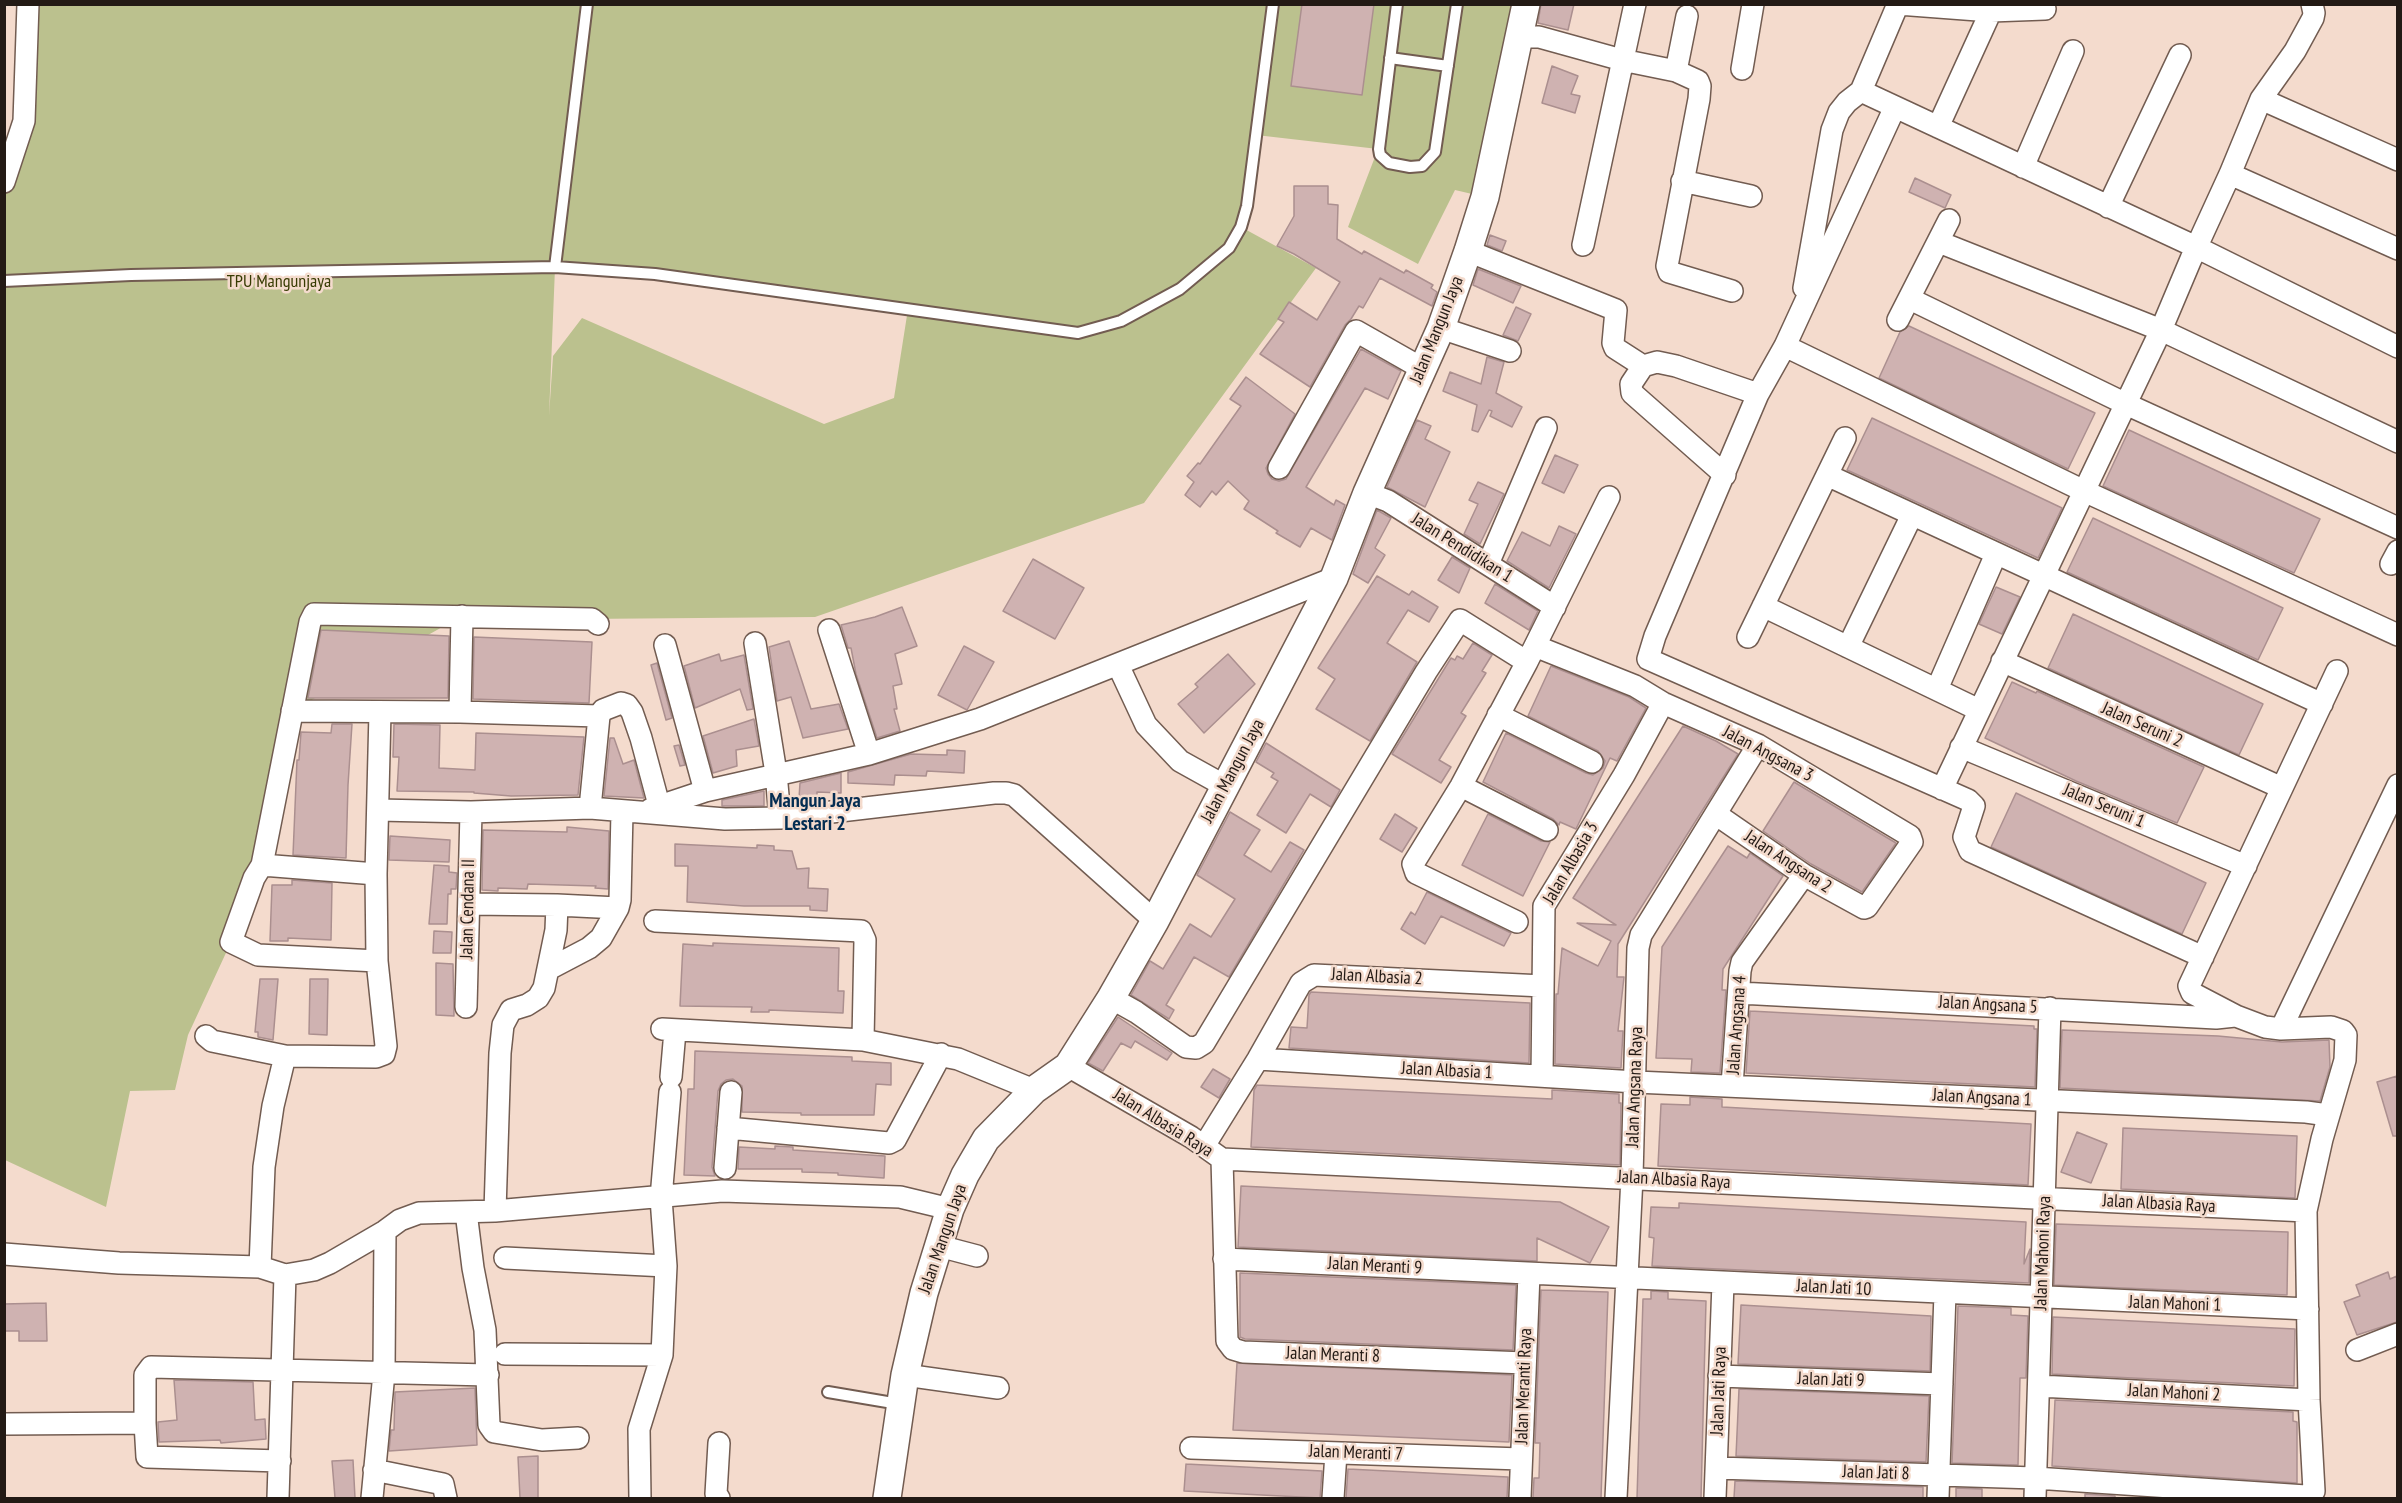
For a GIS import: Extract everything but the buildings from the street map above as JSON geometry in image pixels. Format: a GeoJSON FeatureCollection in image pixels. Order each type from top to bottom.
{"type":"FeatureCollection","features":[{"type":"Feature","properties":{"kind":"street"},"geometry":{"type":"LineString","coordinates":[[4,182],[24,121],[28,4]]}},
{"type":"Feature","properties":{"kind":"street","name":"Jalan Mangun Jaya"},"geometry":{"type":"LineString","coordinates":[[887,1498],[905,1375],[924,1293],[950,1209],[965,1175],[986,1139],[1034,1090],[1068,1066],[1111,998],[1155,921],[1334,578],[1367,493],[1441,328],[1468,251],[1485,197],[1521,37],[1526,4]]}},
{"type":"Feature","properties":{"kind":"street"},"geometry":{"type":"LineString","coordinates":[[1583,245],[1635,4]]}},
{"type":"Feature","properties":{"kind":"street"},"geometry":{"type":"LineString","coordinates":[[1742,69],[1753,4]]}},
{"type":"Feature","properties":{"kind":"street"},"geometry":{"type":"LineString","coordinates":[[1799,315],[1832,130],[1839,112],[1861,91],[1898,4],[1991,11],[2045,9]]}},
{"type":"Feature","properties":{"kind":"street"},"geometry":{"type":"LineString","coordinates":[[1942,789],[2161,330],[2261,99],[2295,51],[2314,13],[2313,4]]}},
{"type":"Feature","properties":{"kind":"street"},"geometry":{"type":"LineString","coordinates":[[1938,127],[1991,11]]}},
{"type":"Feature","properties":{"kind":"street"},"geometry":{"type":"LineString","coordinates":[[1676,71],[1687,16]]}},
{"type":"Feature","properties":{"kind":"street"},"geometry":{"type":"LineString","coordinates":[[1521,37],[1539,38],[1676,71],[1698,81],[1700,86],[1667,266],[1670,272],[1732,291]]}},
{"type":"Feature","properties":{"kind":"street"},"geometry":{"type":"LineString","coordinates":[[2023,167],[2073,51]]}},
{"type":"Feature","properties":{"kind":"street"},"geometry":{"type":"LineString","coordinates":[[2108,207],[2180,55]]}},
{"type":"Feature","properties":{"kind":"street"},"geometry":{"type":"LineString","coordinates":[[1861,91],[2196,246],[2397,347]]}},
{"type":"Feature","properties":{"kind":"street"},"geometry":{"type":"LineString","coordinates":[[2261,99],[2397,160]]}},
{"type":"Feature","properties":{"kind":"street"},"geometry":{"type":"LineString","coordinates":[[1895,107],[1785,346],[1758,394],[1648,658],[1968,800],[1974,806],[1964,837],[1970,851],[2203,957]]}},
{"type":"Feature","properties":{"kind":"street"},"geometry":{"type":"LineString","coordinates":[[2230,174],[2397,249]]}},
{"type":"Feature","properties":{"kind":"street"},"geometry":{"type":"LineString","coordinates":[[1682,181],[1751,195]]}},
{"type":"Feature","properties":{"kind":"street"},"geometry":{"type":"LineString","coordinates":[[1898,320],[1949,220]]}},
{"type":"Feature","properties":{"kind":"street"},"geometry":{"type":"LineString","coordinates":[[1939,242],[2161,330],[2397,442]]}},
{"type":"Feature","properties":{"kind":"street"},"geometry":{"type":"LineString","coordinates":[[1468,251],[1616,310],[1613,343],[1615,348],[1643,366]]}},
{"type":"Feature","properties":{"kind":"street"},"geometry":{"type":"LineString","coordinates":[[1910,299],[2126,404],[2397,528]]}},
{"type":"Feature","properties":{"kind":"street"},"geometry":{"type":"LineString","coordinates":[[1441,328],[1510,351]]}},
{"type":"Feature","properties":{"kind":"street"},"geometry":{"type":"LineString","coordinates":[[1279,468],[1356,332],[1423,369]]}},
{"type":"Feature","properties":{"kind":"street"},"geometry":{"type":"LineString","coordinates":[[1785,346],[2084,491],[2397,634]]}},
{"type":"Feature","properties":{"kind":"street"},"geometry":{"type":"LineString","coordinates":[[1725,475],[1632,393],[1631,384],[1643,366],[1657,362],[1676,366],[1758,394]]}},
{"type":"Feature","properties":{"kind":"street"},"geometry":{"type":"LineString","coordinates":[[1488,564],[1546,428]]}},
{"type":"Feature","properties":{"kind":"street"},"geometry":{"type":"LineString","coordinates":[[1748,637],[1845,438]]}},
{"type":"Feature","properties":{"kind":"street"},"geometry":{"type":"LineString","coordinates":[[1827,475],[2322,704]]}},
{"type":"Feature","properties":{"kind":"street","name":"Jalan Pendidikan 1"},"geometry":{"type":"LineString","coordinates":[[1367,493],[1388,501],[1555,606]]}},
{"type":"Feature","properties":{"kind":"street"},"geometry":{"type":"LineString","coordinates":[[1517,922],[1416,873],[1413,864],[1461,786],[1531,654],[1609,497]]}},
{"type":"Feature","properties":{"kind":"street"},"geometry":{"type":"LineString","coordinates":[[1848,647],[1912,515]]}},
{"type":"Feature","properties":{"kind":"street"},"geometry":{"type":"LineString","coordinates":[[1937,689],[1996,555]]}},
{"type":"Feature","properties":{"kind":"street"},"geometry":{"type":"LineString","coordinates":[[378,810],[471,812],[590,808],[622,812],[652,808],[705,791],[776,773],[869,754],[980,719],[1334,578]]}},
{"type":"Feature","properties":{"kind":"street"},"geometry":{"type":"LineString","coordinates":[[1763,606],[1979,710]]}},
{"type":"Feature","properties":{"kind":"street"},"geometry":{"type":"LineString","coordinates":[[377,961],[258,955],[231,942],[254,878],[262,865],[310,622],[314,614],[592,620],[598,624]]}},
{"type":"Feature","properties":{"kind":"street"},"geometry":{"type":"LineString","coordinates":[[460,712],[462,616]]}},
{"type":"Feature","properties":{"kind":"street","name":"Jalan Angsana 3"},"geometry":{"type":"LineString","coordinates":[[1111,998],[1136,1012],[1186,1047],[1196,1048],[1204,1043],[1426,672],[1460,620],[1531,654],[1635,686],[1663,703],[1758,745],[1910,836],[1912,842],[1868,907],[1860,907]]}},
{"type":"Feature","properties":{"kind":"street"},"geometry":{"type":"LineString","coordinates":[[829,630],[869,754]]}},
{"type":"Feature","properties":{"kind":"street"},"geometry":{"type":"LineString","coordinates":[[755,643],[776,773],[780,818]]}},
{"type":"Feature","properties":{"kind":"street"},"geometry":{"type":"LineString","coordinates":[[665,645],[705,791]]}},
{"type":"Feature","properties":{"kind":"street","name":"Jalan Seruni 2"},"geometry":{"type":"LineString","coordinates":[[2002,661],[2282,788]]}},
{"type":"Feature","properties":{"kind":"street"},"geometry":{"type":"LineString","coordinates":[[1118,665],[1146,726],[1180,760],[1225,786]]}},
{"type":"Feature","properties":{"kind":"street"},"geometry":{"type":"LineString","coordinates":[[2309,1400],[2306,1211],[2328,1115],[2345,1060],[2346,1035],[2343,1031],[2331,1027],[2281,1029],[2265,1027],[2236,1016],[2190,990],[2189,986],[2337,671]]}},
{"type":"Feature","properties":{"kind":"street"},"geometry":{"type":"LineString","coordinates":[[590,808],[599,716],[603,710],[621,703],[627,705],[641,738],[652,808]]}},
{"type":"Feature","properties":{"kind":"street","name":"Jalan Albasia 3"},"geometry":{"type":"LineString","coordinates":[[1542,1076],[1544,906],[1624,775],[1663,703]]}},
{"type":"Feature","properties":{"kind":"street"},"geometry":{"type":"LineString","coordinates":[[292,711],[599,716]]}},
{"type":"Feature","properties":{"kind":"street"},"geometry":{"type":"LineString","coordinates":[[206,1035],[212,1041],[285,1056],[376,1057],[384,1054],[386,1046],[377,961],[376,874],[380,712]]}},
{"type":"Feature","properties":{"kind":"street"},"geometry":{"type":"LineString","coordinates":[[1498,715],[1592,762]]}},
{"type":"Feature","properties":{"kind":"street","name":"Jalan Angsana Raya"},"geometry":{"type":"LineString","coordinates":[[1616,1498],[1636,1082],[1638,948],[1641,935],[1758,745]]}},
{"type":"Feature","properties":{"kind":"street","name":"Jalan Seruni 1"},"geometry":{"type":"LineString","coordinates":[[1961,747],[2246,866]]}},
{"type":"Feature","properties":{"kind":"street"},"geometry":{"type":"LineString","coordinates":[[2281,1029],[2397,785]]}},
{"type":"Feature","properties":{"kind":"street"},"geometry":{"type":"LineString","coordinates":[[1461,786],[1547,830]]}},
{"type":"Feature","properties":{"kind":"street"},"geometry":{"type":"LineString","coordinates":[[652,808],[725,819],[780,818],[994,793],[1014,795],[1155,921]]}},
{"type":"Feature","properties":{"kind":"street","name":"Jalan Cendana II"},"geometry":{"type":"LineString","coordinates":[[466,1007],[471,812]]}},
{"type":"Feature","properties":{"kind":"street"},"geometry":{"type":"LineString","coordinates":[[549,969],[589,948],[601,938],[618,908],[622,812]]}},
{"type":"Feature","properties":{"kind":"street","name":"Jalan Angsana 2"},"geometry":{"type":"LineString","coordinates":[[1717,815],[1804,875],[1860,907]]}},
{"type":"Feature","properties":{"kind":"street"},"geometry":{"type":"LineString","coordinates":[[262,865],[376,874]]}},
{"type":"Feature","properties":{"kind":"street","name":"Jalan Angsana 4"},"geometry":{"type":"LineString","coordinates":[[1732,1086],[1742,962],[1804,875]]}},
{"type":"Feature","properties":{"kind":"street"},"geometry":{"type":"LineString","coordinates":[[469,904],[618,908]]}},
{"type":"Feature","properties":{"kind":"street"},"geometry":{"type":"LineString","coordinates":[[495,1211],[503,1025],[511,1010],[527,1005],[538,998],[549,969],[557,905]]}},
{"type":"Feature","properties":{"kind":"street"},"geometry":{"type":"LineString","coordinates":[[655,921],[861,931],[865,940],[862,1040]]}},
{"type":"Feature","properties":{"kind":"street","name":"Jalan Albasia 2"},"geometry":{"type":"LineString","coordinates":[[1204,1146],[1258,1059],[1301,983],[1314,975],[1543,986]]}},
{"type":"Feature","properties":{"kind":"street","name":"Jalan Angsana 5"},"geometry":{"type":"LineString","coordinates":[[1738,993],[2216,1017],[2236,1016]]}},
{"type":"Feature","properties":{"kind":"street","name":"Jalan Mahoni Raya"},"geometry":{"type":"LineString","coordinates":[[2035,1488],[2050,1008]]}},
{"type":"Feature","properties":{"kind":"street"},"geometry":{"type":"LineString","coordinates":[[640,1498],[639,1429],[662,1355],[666,1266],[661,1198],[670,1084],[669,1030],[862,1040],[941,1054],[1034,1090]]}},
{"type":"Feature","properties":{"kind":"street"},"geometry":{"type":"LineString","coordinates":[[729,1128],[889,1143],[895,1140],[941,1054]]}},
{"type":"Feature","properties":{"kind":"street"},"geometry":{"type":"LineString","coordinates":[[260,1267],[264,1167],[273,1106],[285,1056]]}},
{"type":"Feature","properties":{"kind":"street","name":"Jalan Albasia 1"},"geometry":{"type":"LineString","coordinates":[[1258,1059],[1636,1082]]}},
{"type":"Feature","properties":{"kind":"street","name":"Jalan Albasia Raya"},"geometry":{"type":"LineString","coordinates":[[1068,1066],[1204,1146],[1222,1159],[2306,1211]]}},
{"type":"Feature","properties":{"kind":"street","name":"Jalan Angsana 1"},"geometry":{"type":"LineString","coordinates":[[1636,1082],[2306,1112],[2328,1115]]}},
{"type":"Feature","properties":{"kind":"street"},"geometry":{"type":"LineString","coordinates":[[725,1168],[731,1092]]}},
{"type":"Feature","properties":{"kind":"street"},"geometry":{"type":"LineString","coordinates":[[1222,1159],[1224,1259]]}},
{"type":"Feature","properties":{"kind":"street"},"geometry":{"type":"LineString","coordinates":[[4,1254],[119,1263],[260,1267],[285,1275],[314,1270],[330,1263],[400,1220],[419,1213],[495,1211],[722,1191],[889,1196],[950,1209]]}},
{"type":"Feature","properties":{"kind":"street"},"geometry":{"type":"LineString","coordinates":[[466,1212],[473,1268],[485,1330],[489,1425],[494,1432],[542,1440],[578,1438]]}},
{"type":"Feature","properties":{"kind":"street"},"geometry":{"type":"LineString","coordinates":[[372,1498],[384,1373],[385,1231]]}},
{"type":"Feature","properties":{"kind":"street"},"geometry":{"type":"LineString","coordinates":[[939,1246],[977,1257]]}},
{"type":"Feature","properties":{"kind":"street"},"geometry":{"type":"LineString","coordinates":[[505,1258],[666,1266]]}},
{"type":"Feature","properties":{"kind":"street","name":"Jalan Meranti 9"},"geometry":{"type":"LineString","coordinates":[[1224,1259],[1627,1278]]}},
{"type":"Feature","properties":{"kind":"street","name":"Jalan Meranti 8"},"geometry":{"type":"LineString","coordinates":[[1224,1259],[1227,1341],[1233,1349],[1243,1352],[1525,1363]]}},
{"type":"Feature","properties":{"kind":"street","name":"Jalan Meranti Raya"},"geometry":{"type":"LineString","coordinates":[[1520,1498],[1529,1274]]}},
{"type":"Feature","properties":{"kind":"street"},"geometry":{"type":"LineString","coordinates":[[278,1498],[284,1369],[285,1275]]}},
{"type":"Feature","properties":{"kind":"street","name":"Jalan Jati 10"},"geometry":{"type":"LineString","coordinates":[[1627,1278],[2041,1298]]}},
{"type":"Feature","properties":{"kind":"street","name":"Jalan Jati Raya"},"geometry":{"type":"LineString","coordinates":[[1715,1498],[1723,1283]]}},
{"type":"Feature","properties":{"kind":"street"},"geometry":{"type":"LineString","coordinates":[[1938,1498],[1945,1293]]}},
{"type":"Feature","properties":{"kind":"street","name":"Jalan Mahoni 1"},"geometry":{"type":"LineString","coordinates":[[2041,1298],[2308,1309]]}},
{"type":"Feature","properties":{"kind":"street"},"geometry":{"type":"LineString","coordinates":[[2357,1350],[2397,1334]]}},
{"type":"Feature","properties":{"kind":"street"},"geometry":{"type":"LineString","coordinates":[[505,1354],[662,1355]]}},
{"type":"Feature","properties":{"kind":"street"},"geometry":{"type":"LineString","coordinates":[[280,1461],[147,1457],[145,1375],[150,1367],[488,1375]]}},
{"type":"Feature","properties":{"kind":"street"},"geometry":{"type":"LineString","coordinates":[[905,1375],[998,1388]]}},
{"type":"Feature","properties":{"kind":"street","name":"Jalan Jati 9"},"geometry":{"type":"LineString","coordinates":[[1719,1376],[1942,1384]]}},
{"type":"Feature","properties":{"kind":"street","name":"Jalan Mahoni 2"},"geometry":{"type":"LineString","coordinates":[[2038,1386],[2309,1400]]}},
{"type":"Feature","properties":{"kind":"street","name":"Jalan Jati 8"},"geometry":{"type":"LineString","coordinates":[[1717,1468],[1939,1475],[2035,1488],[2306,1497],[2314,1491],[2315,1484],[2309,1400]]}},
{"type":"Feature","properties":{"kind":"street"},"geometry":{"type":"LineString","coordinates":[[4,1424],[145,1423]]}},
{"type":"Feature","properties":{"kind":"street"},"geometry":{"type":"LineString","coordinates":[[719,1443],[716,1494],[719,1498]]}},
{"type":"Feature","properties":{"kind":"street","name":"Jalan Meranti 7"},"geometry":{"type":"LineString","coordinates":[[1191,1448],[1521,1459]]}},
{"type":"Feature","properties":{"kind":"street"},"geometry":{"type":"LineString","coordinates":[[1333,1498],[1336,1453]]}},
{"type":"Feature","properties":{"kind":"street"},"geometry":{"type":"LineString","coordinates":[[374,1470],[443,1484],[447,1498]]}},
{"type":"Feature","properties":{"kind":"lane"},"geometry":{"type":"LineString","coordinates":[[555,267],[587,4]]}},
{"type":"Feature","properties":{"kind":"lane"},"geometry":{"type":"LineString","coordinates":[[4,280],[555,267],[655,274],[1078,333],[1121,321],[1180,289],[1229,248],[1241,227],[1247,206],[1273,4]]}},
{"type":"Feature","properties":{"kind":"lane"},"geometry":{"type":"LineString","coordinates":[[1397,4],[1380,155],[1389,163],[1410,167],[1422,166],[1435,152],[1456,4]]}},
{"type":"Feature","properties":{"kind":"lane"},"geometry":{"type":"LineString","coordinates":[[1390,57],[1448,66]]}},
{"type":"Feature","properties":{"kind":"lane"},"geometry":{"type":"LineString","coordinates":[[828,1392],[899,1404]]}},
{"type":"Feature","properties":{"kind":"green space","name":"TPU Mangunjaya"},"geometry":{"type":"Polygon","coordinates":[[[28,5],[1526,5],[1485,197],[1455,190],[1418,264],[1348,227],[1378,149],[1256,135],[1241,227],[1316,268],[1144,503],[815,617],[582,619],[462,616],[292,711],[231,942],[188,1035],[175,1090],[130,1091],[106,1207],[5,1160],[4,185],[24,121],[28,5]],[[555,268],[549,416],[553,356],[582,318],[824,424],[894,398],[908,309],[655,274],[555,268]]]}},
{"type":"Feature","properties":{"kind":"district","name":"Mangun Jaya Lestari 2"},"geometry":{"type":"Point","coordinates":[815,812]}}]}
